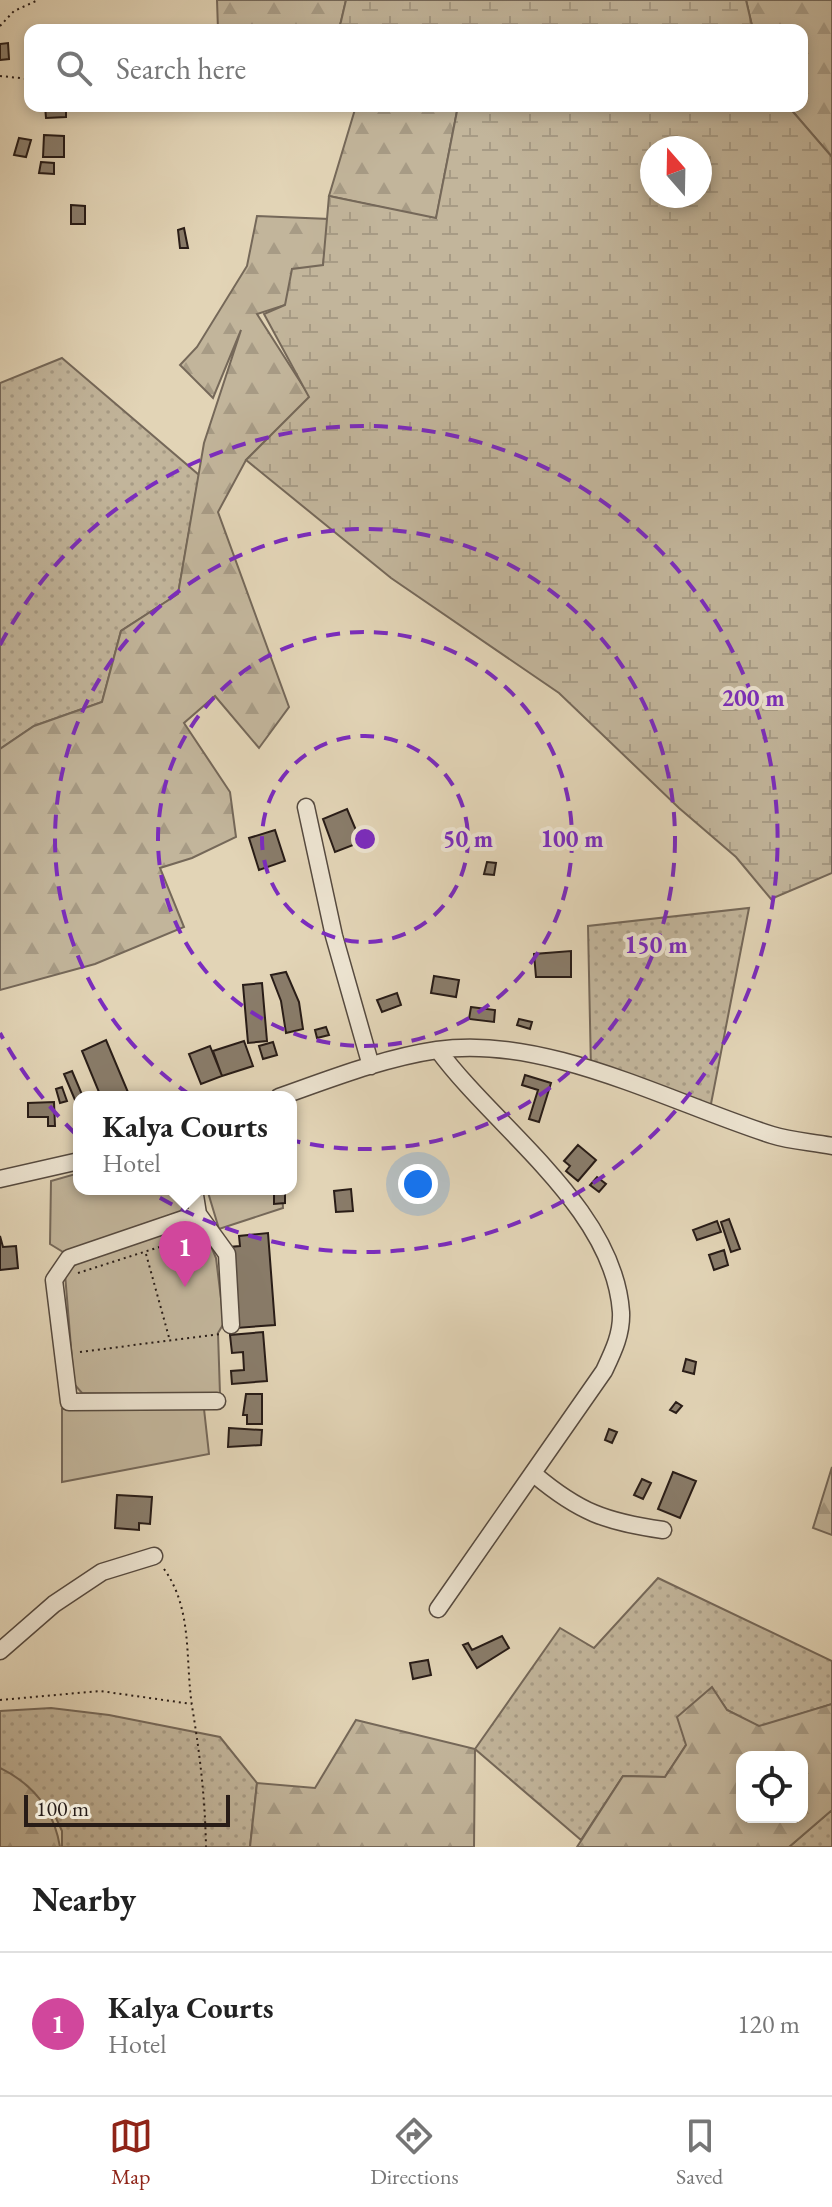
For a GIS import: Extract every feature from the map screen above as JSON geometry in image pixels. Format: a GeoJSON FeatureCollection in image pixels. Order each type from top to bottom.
{"type":"FeatureCollection","features":[{"type":"Feature","properties":{"kind":"street"},"geometry":{"type":"LineString","coordinates":[[306,807],[334,936],[371,1066]]}},
{"type":"Feature","properties":{"kind":"street"},"geometry":{"type":"LineString","coordinates":[[438,1050],[563,1188],[602,1250],[621,1312],[619,1338],[604,1371],[535,1475],[438,1609]]}},
{"type":"Feature","properties":{"kind":"street"},"geometry":{"type":"LineString","coordinates":[[297,1091],[371,1066],[438,1050],[507,1050],[578,1067],[775,1136],[832,1146]]}},
{"type":"Feature","properties":{"kind":"street"},"geometry":{"type":"LineString","coordinates":[[0,1179],[73,1162]]}},
{"type":"Feature","properties":{"kind":"street"},"geometry":{"type":"LineString","coordinates":[[195,1195],[198,1214],[227,1254],[231,1325]]}},
{"type":"Feature","properties":{"kind":"street"},"geometry":{"type":"LineString","coordinates":[[198,1214],[69,1258],[54,1280],[69,1402],[217,1401]]}},
{"type":"Feature","properties":{"kind":"street"},"geometry":{"type":"LineString","coordinates":[[535,1475],[590,1515],[663,1530]]}},
{"type":"Feature","properties":{"kind":"street"},"geometry":{"type":"LineString","coordinates":[[0,1651],[54,1604],[102,1572],[154,1556]]}},
{"type":"Feature","properties":{"kind":"path"},"geometry":{"type":"LineString","coordinates":[[0,26],[14,11],[38,0]]}},
{"type":"Feature","properties":{"kind":"path"},"geometry":{"type":"LineString","coordinates":[[0,76],[24,78]]}},
{"type":"Feature","properties":{"kind":"path"},"geometry":{"type":"LineString","coordinates":[[54,1280],[146,1254],[210,1230]]}},
{"type":"Feature","properties":{"kind":"path"},"geometry":{"type":"LineString","coordinates":[[146,1254],[170,1342]]}},
{"type":"Feature","properties":{"kind":"path"},"geometry":{"type":"LineString","coordinates":[[63,1354],[218,1336],[231,1325]]}},
{"type":"Feature","properties":{"kind":"path"},"geometry":{"type":"LineString","coordinates":[[154,1556],[176,1586],[186,1630],[192,1704],[202,1756],[206,1847]]}},
{"type":"Feature","properties":{"kind":"path"},"geometry":{"type":"LineString","coordinates":[[0,1700],[100,1691],[192,1704]]}},
{"type":"Feature","properties":{"kind":"green space"},"geometry":{"type":"Polygon","coordinates":[[[217,0],[346,0],[340,24],[218,24],[217,0]]]}},
{"type":"Feature","properties":{"kind":"green space"},"geometry":{"type":"Polygon","coordinates":[[[346,0],[746,0],[752,24],[340,24],[346,0]]]}},
{"type":"Feature","properties":{"kind":"green space"},"geometry":{"type":"Polygon","coordinates":[[[746,0],[832,0],[832,157],[793,112],[808,112],[808,24],[752,24],[746,0]]]}},
{"type":"Feature","properties":{"kind":"green space"},"geometry":{"type":"Polygon","coordinates":[[[354,112],[457,112],[436,219],[329,196],[354,112]]]}},
{"type":"Feature","properties":{"kind":"green space"},"geometry":{"type":"Polygon","coordinates":[[[457,112],[793,112],[832,157],[832,873],[771,899],[736,857],[679,808],[559,693],[391,578],[246,460],[309,397],[264,314],[285,305],[292,269],[323,265],[329,196],[436,218],[457,112]]]}},
{"type":"Feature","properties":{"kind":"green space"},"geometry":{"type":"Polygon","coordinates":[[[257,216],[329,219],[323,265],[285,305],[257,314],[310,397],[246,460],[218,512],[289,707],[259,748],[215,696],[184,723],[230,792],[236,837],[192,858],[160,868],[184,927],[95,964],[0,990],[0,749],[34,726],[102,702],[121,631],[178,594],[204,443],[241,330],[213,398],[180,365],[197,347],[247,266],[257,216]]]}},
{"type":"Feature","properties":{"kind":"green space"},"geometry":{"type":"Polygon","coordinates":[[[62,358],[199,475],[178,594],[121,631],[102,702],[34,726],[0,749],[0,383],[62,358]]]}},
{"type":"Feature","properties":{"kind":"green space"},"geometry":{"type":"Polygon","coordinates":[[[749,908],[710,1109],[591,1070],[588,926],[749,908]]]}},
{"type":"Feature","properties":{"kind":"green space"},"geometry":{"type":"Polygon","coordinates":[[[73,1175],[73,1195],[187,1195],[186,1202],[180,1212],[63,1252],[50,1244],[51,1181],[73,1175]]]}},
{"type":"Feature","properties":{"kind":"green space"},"geometry":{"type":"Polygon","coordinates":[[[209,1195],[282,1195],[283,1208],[219,1229],[209,1195]]]}},
{"type":"Feature","properties":{"kind":"green space"},"geometry":{"type":"Polygon","coordinates":[[[179,1226],[209,1241],[216,1258],[224,1323],[218,1333],[220,1394],[82,1393],[74,1384],[65,1274],[77,1263],[179,1226]]]}},
{"type":"Feature","properties":{"kind":"green space"},"geometry":{"type":"Polygon","coordinates":[[[62,1409],[204,1409],[209,1454],[62,1482],[62,1409]]]}},
{"type":"Feature","properties":{"kind":"green space"},"geometry":{"type":"Polygon","coordinates":[[[832,1467],[832,1535],[813,1528],[832,1467]]]}},
{"type":"Feature","properties":{"kind":"green space"},"geometry":{"type":"Polygon","coordinates":[[[658,1578],[832,1661],[832,1704],[759,1727],[727,1710],[712,1688],[686,1745],[665,1777],[623,1776],[581,1840],[475,1749],[560,1628],[594,1648],[658,1578]]]}},
{"type":"Feature","properties":{"kind":"green space"},"geometry":{"type":"Polygon","coordinates":[[[712,1687],[727,1710],[759,1726],[832,1704],[832,1810],[789,1847],[577,1847],[623,1776],[665,1777],[686,1745],[677,1717],[712,1687]]]}},
{"type":"Feature","properties":{"kind":"green space"},"geometry":{"type":"Polygon","coordinates":[[[51,1708],[109,1715],[220,1737],[257,1783],[250,1847],[62,1847],[62,1831],[50,1805],[0,1797],[0,1711],[51,1708]]]}},
{"type":"Feature","properties":{"kind":"green space"},"geometry":{"type":"Polygon","coordinates":[[[356,1720],[475,1749],[474,1847],[250,1847],[257,1783],[315,1788],[356,1720]]]}},
{"type":"Feature","properties":{"kind":"green space"},"geometry":{"type":"Polygon","coordinates":[[[0,1768],[32,1790],[40,1800],[53,1821],[60,1847],[0,1847],[0,1768]]]}},
{"type":"Feature","properties":{"kind":"green space"},"geometry":{"type":"Polygon","coordinates":[[[832,1810],[832,1847],[789,1847],[832,1810]]]}},
{"type":"Feature","properties":{"kind":"building"},"geometry":{"type":"Polygon","coordinates":[[[8,43],[9,59],[0,60],[0,44],[8,43]]]}},
{"type":"Feature","properties":{"kind":"building"},"geometry":{"type":"Polygon","coordinates":[[[46,112],[66,112],[66,117],[46,118],[46,112]]]}},
{"type":"Feature","properties":{"kind":"building"},"geometry":{"type":"Polygon","coordinates":[[[44,135],[64,136],[64,157],[43,157],[44,135]]]}},
{"type":"Feature","properties":{"kind":"building"},"geometry":{"type":"Polygon","coordinates":[[[19,138],[31,140],[26,157],[14,155],[19,138]]]}},
{"type":"Feature","properties":{"kind":"building"},"geometry":{"type":"Polygon","coordinates":[[[41,162],[54,163],[54,174],[39,173],[41,162]]]}},
{"type":"Feature","properties":{"kind":"building"},"geometry":{"type":"Polygon","coordinates":[[[71,205],[85,206],[85,224],[71,224],[71,205]]]}},
{"type":"Feature","properties":{"kind":"building"},"geometry":{"type":"Polygon","coordinates":[[[184,228],[188,248],[180,248],[178,230],[184,228]]]}},
{"type":"Feature","properties":{"kind":"building"},"geometry":{"type":"Polygon","coordinates":[[[347,809],[361,842],[335,852],[323,819],[347,809]]]}},
{"type":"Feature","properties":{"kind":"building"},"geometry":{"type":"Polygon","coordinates":[[[275,830],[285,861],[259,870],[249,838],[275,830]]]}},
{"type":"Feature","properties":{"kind":"building"},"geometry":{"type":"Polygon","coordinates":[[[487,862],[496,863],[494,875],[484,874],[487,862]]]}},
{"type":"Feature","properties":{"kind":"building"},"geometry":{"type":"Polygon","coordinates":[[[571,951],[571,977],[536,977],[534,954],[571,951]]]}},
{"type":"Feature","properties":{"kind":"building"},"geometry":{"type":"Polygon","coordinates":[[[286,972],[299,1002],[303,1029],[286,1033],[281,1001],[271,975],[286,972]]]}},
{"type":"Feature","properties":{"kind":"building"},"geometry":{"type":"Polygon","coordinates":[[[434,976],[459,980],[456,997],[431,993],[434,976]]]}},
{"type":"Feature","properties":{"kind":"building"},"geometry":{"type":"Polygon","coordinates":[[[262,983],[267,1041],[248,1043],[243,985],[262,983]]]}},
{"type":"Feature","properties":{"kind":"building"},"geometry":{"type":"Polygon","coordinates":[[[397,993],[401,1005],[382,1012],[377,1000],[397,993]]]}},
{"type":"Feature","properties":{"kind":"building"},"geometry":{"type":"Polygon","coordinates":[[[471,1007],[495,1010],[494,1022],[469,1019],[471,1007]]]}},
{"type":"Feature","properties":{"kind":"building"},"geometry":{"type":"Polygon","coordinates":[[[519,1019],[532,1022],[530,1029],[517,1025],[519,1019]]]}},
{"type":"Feature","properties":{"kind":"building"},"geometry":{"type":"Polygon","coordinates":[[[326,1027],[329,1035],[317,1038],[315,1030],[326,1027]]]}},
{"type":"Feature","properties":{"kind":"building"},"geometry":{"type":"Polygon","coordinates":[[[106,1040],[127,1091],[99,1091],[82,1051],[106,1040]]]}},
{"type":"Feature","properties":{"kind":"building"},"geometry":{"type":"Polygon","coordinates":[[[244,1041],[253,1066],[222,1076],[213,1051],[244,1041]]]}},
{"type":"Feature","properties":{"kind":"building"},"geometry":{"type":"Polygon","coordinates":[[[273,1042],[277,1055],[263,1059],[259,1046],[273,1042]]]}},
{"type":"Feature","properties":{"kind":"building"},"geometry":{"type":"Polygon","coordinates":[[[210,1046],[222,1076],[201,1084],[189,1054],[210,1046]]]}},
{"type":"Feature","properties":{"kind":"building"},"geometry":{"type":"Polygon","coordinates":[[[72,1071],[80,1091],[73,1091],[73,1095],[64,1074],[72,1071]]]}},
{"type":"Feature","properties":{"kind":"building"},"geometry":{"type":"Polygon","coordinates":[[[525,1075],[551,1083],[539,1122],[529,1119],[538,1090],[522,1085],[525,1075]]]}},
{"type":"Feature","properties":{"kind":"building"},"geometry":{"type":"Polygon","coordinates":[[[62,1087],[67,1101],[60,1103],[56,1089],[62,1087]]]}},
{"type":"Feature","properties":{"kind":"building"},"geometry":{"type":"Polygon","coordinates":[[[54,1102],[55,1126],[48,1126],[48,1117],[28,1117],[28,1103],[54,1102]]]}},
{"type":"Feature","properties":{"kind":"building"},"geometry":{"type":"Polygon","coordinates":[[[578,1145],[596,1160],[578,1181],[566,1171],[570,1166],[564,1161],[578,1145]]]}},
{"type":"Feature","properties":{"kind":"building"},"geometry":{"type":"Polygon","coordinates":[[[597,1177],[606,1184],[599,1192],[590,1185],[597,1177]]]}},
{"type":"Feature","properties":{"kind":"building"},"geometry":{"type":"Polygon","coordinates":[[[351,1189],[353,1211],[336,1212],[334,1191],[351,1189]]]}},
{"type":"Feature","properties":{"kind":"building"},"geometry":{"type":"Polygon","coordinates":[[[274,1195],[285,1195],[285,1203],[274,1204],[274,1195]]]}},
{"type":"Feature","properties":{"kind":"building"},"geometry":{"type":"Polygon","coordinates":[[[729,1219],[740,1249],[731,1252],[721,1222],[729,1219]]]}},
{"type":"Feature","properties":{"kind":"building"},"geometry":{"type":"Polygon","coordinates":[[[717,1221],[721,1232],[697,1240],[693,1230],[717,1221]]]}},
{"type":"Feature","properties":{"kind":"building"},"geometry":{"type":"Polygon","coordinates":[[[268,1233],[275,1325],[236,1328],[229,1247],[240,1246],[239,1236],[268,1233]]]}},
{"type":"Feature","properties":{"kind":"building"},"geometry":{"type":"Polygon","coordinates":[[[0,1236],[3,1247],[16,1246],[18,1268],[0,1270],[0,1236]]]}},
{"type":"Feature","properties":{"kind":"building"},"geometry":{"type":"Polygon","coordinates":[[[724,1250],[728,1265],[714,1270],[709,1255],[724,1250]]]}},
{"type":"Feature","properties":{"kind":"building"},"geometry":{"type":"Polygon","coordinates":[[[263,1332],[267,1381],[232,1384],[231,1371],[244,1370],[243,1352],[232,1353],[230,1335],[263,1332]]]}},
{"type":"Feature","properties":{"kind":"building"},"geometry":{"type":"Polygon","coordinates":[[[686,1359],[696,1362],[694,1374],[683,1371],[686,1359]]]}},
{"type":"Feature","properties":{"kind":"building"},"geometry":{"type":"Polygon","coordinates":[[[246,1394],[262,1394],[262,1424],[247,1424],[247,1415],[243,1415],[246,1394]]]}},
{"type":"Feature","properties":{"kind":"building"},"geometry":{"type":"Polygon","coordinates":[[[676,1402],[682,1406],[676,1413],[670,1410],[676,1402]]]}},
{"type":"Feature","properties":{"kind":"building"},"geometry":{"type":"Polygon","coordinates":[[[229,1428],[262,1430],[261,1445],[228,1447],[229,1428]]]}},
{"type":"Feature","properties":{"kind":"building"},"geometry":{"type":"Polygon","coordinates":[[[609,1429],[617,1432],[612,1443],[605,1440],[609,1429]]]}},
{"type":"Feature","properties":{"kind":"building"},"geometry":{"type":"Polygon","coordinates":[[[673,1472],[696,1481],[680,1518],[658,1509],[673,1472]]]}},
{"type":"Feature","properties":{"kind":"building"},"geometry":{"type":"Polygon","coordinates":[[[642,1479],[651,1483],[643,1499],[634,1495],[642,1479]]]}},
{"type":"Feature","properties":{"kind":"building"},"geometry":{"type":"Polygon","coordinates":[[[117,1495],[152,1497],[150,1524],[139,1523],[139,1530],[115,1528],[117,1495]]]}},
{"type":"Feature","properties":{"kind":"building"},"geometry":{"type":"Polygon","coordinates":[[[502,1636],[509,1648],[477,1668],[463,1645],[468,1643],[472,1650],[502,1636]]]}},
{"type":"Feature","properties":{"kind":"building"},"geometry":{"type":"Polygon","coordinates":[[[428,1660],[431,1675],[413,1679],[410,1663],[428,1660]]]}},
{"type":"Feature","properties":{"kind":"place","name":"Kalya Courts"},"geometry":{"type":"Point","coordinates":[185,1287]}}]}
